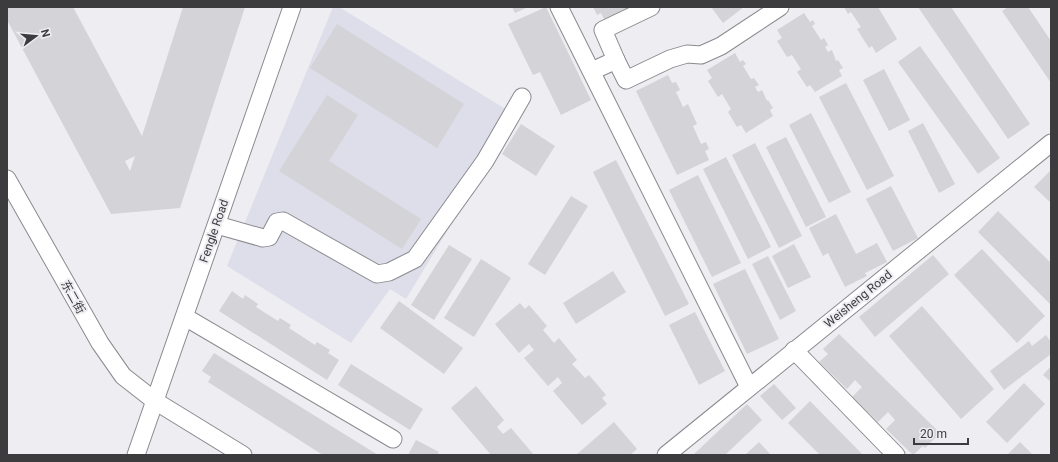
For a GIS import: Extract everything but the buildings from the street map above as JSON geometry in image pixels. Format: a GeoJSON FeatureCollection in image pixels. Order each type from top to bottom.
{"type":"FeatureCollection","features":[{"type":"Feature","properties":{"kind":"street","name":"Fengle Road"},"geometry":{"type":"LineString","coordinates":[[136,455],[292,7]]}},
{"type":"Feature","properties":{"kind":"street"},"geometry":{"type":"LineString","coordinates":[[559,7],[749,387]]}},
{"type":"Feature","properties":{"kind":"street"},"geometry":{"type":"LineString","coordinates":[[651,7],[603,30],[626,80],[670,59],[687,54],[700,54],[721,46],[780,7]]}},
{"type":"Feature","properties":{"kind":"street"},"geometry":{"type":"LineString","coordinates":[[592,71],[616,60]]}},
{"type":"Feature","properties":{"kind":"street"},"geometry":{"type":"LineString","coordinates":[[217,225],[263,238],[269,236],[277,222],[283,221],[377,274],[389,272],[414,259],[485,162],[522,97]]}},
{"type":"Feature","properties":{"kind":"street","name":"Weisheng Road"},"geometry":{"type":"LineString","coordinates":[[666,455],[1051,143]]}},
{"type":"Feature","properties":{"kind":"street","name":"东二街"},"geometry":{"type":"LineString","coordinates":[[7,179],[100,344],[123,376],[155,401],[243,455]]}},
{"type":"Feature","properties":{"kind":"street"},"geometry":{"type":"LineString","coordinates":[[185,317],[392,439]]}},
{"type":"Feature","properties":{"kind":"street"},"geometry":{"type":"LineString","coordinates":[[794,350],[896,455]]}},
{"type":"Feature","properties":{"kind":"shaded area"},"geometry":{"type":"Polygon","coordinates":[[[333,7],[339,7],[517,116],[406,299],[390,289],[351,343],[227,266],[333,7]]]}}]}
